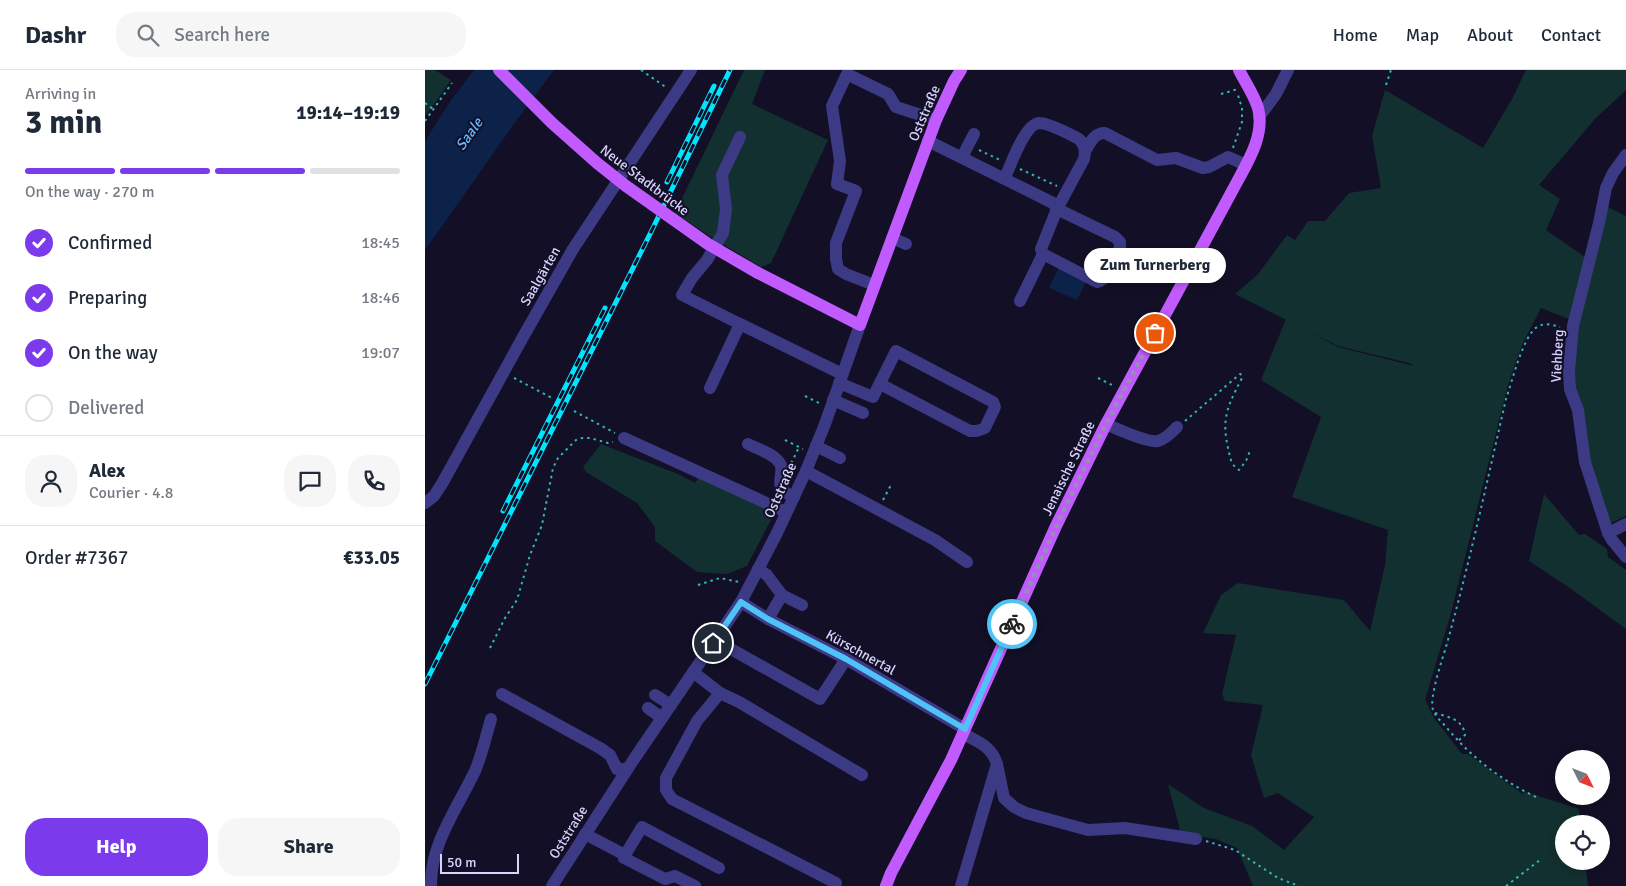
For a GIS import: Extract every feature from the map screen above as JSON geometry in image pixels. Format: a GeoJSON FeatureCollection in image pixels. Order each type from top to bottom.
{"type":"FeatureCollection","features":[{"type":"Feature","properties":{"kind":"main road","name":"Neue Stadtbrücke"},"geometry":{"type":"LineString","coordinates":[[499,70],[552,123],[597,163],[708,244],[790,291],[860,325]]}},
{"type":"Feature","properties":{"kind":"main road","name":"Oststraße"},"geometry":{"type":"LineString","coordinates":[[860,325],[936,120],[961,70]]}},
{"type":"Feature","properties":{"kind":"main road"},"geometry":{"type":"LineString","coordinates":[[1239,70],[1254,99],[1259,117]]}},
{"type":"Feature","properties":{"kind":"main road","name":"Jenaische Straße"},"geometry":{"type":"LineString","coordinates":[[886,886],[964,732],[1056,526],[1106,424],[1246,164],[1258,136],[1259,117]]}},
{"type":"Feature","properties":{"kind":"street","name":"Saalgärten"},"geometry":{"type":"LineString","coordinates":[[425,503],[434,496],[443,482],[573,249],[691,70]]}},
{"type":"Feature","properties":{"kind":"street","name":"Jenaische Straße"},"geometry":{"type":"LineString","coordinates":[[1259,117],[1276,94],[1288,70]]}},
{"type":"Feature","properties":{"kind":"street"},"geometry":{"type":"LineString","coordinates":[[874,285],[838,270],[836,243],[856,191],[837,184],[840,161],[832,106],[847,74],[888,94],[896,107],[936,120]]}},
{"type":"Feature","properties":{"kind":"street"},"geometry":{"type":"LineString","coordinates":[[1005,178],[1025,134],[1037,123],[1047,124],[1079,139],[1083,143],[1085,151]]}},
{"type":"Feature","properties":{"kind":"street"},"geometry":{"type":"LineString","coordinates":[[1020,301],[1043,254],[1041,249],[1057,208],[1083,159],[1085,151],[1099,133],[1105,133],[1157,160],[1176,158],[1203,168],[1209,167],[1228,157],[1246,164]]}},
{"type":"Feature","properties":{"kind":"street"},"geometry":{"type":"LineString","coordinates":[[962,157],[974,134]]}},
{"type":"Feature","properties":{"kind":"street"},"geometry":{"type":"LineString","coordinates":[[740,137],[722,175],[727,209],[723,233],[707,260],[691,278],[681,295],[740,324],[873,397],[879,384],[897,352],[993,402],[995,407],[985,428],[970,431],[879,384]]}},
{"type":"Feature","properties":{"kind":"street"},"geometry":{"type":"LineString","coordinates":[[928,141],[1053,203],[1057,208],[1115,237],[1120,242],[1120,247],[1107,276],[1102,281],[1097,282],[1043,254]]}},
{"type":"Feature","properties":{"kind":"street","name":"Viehberg"},"geometry":{"type":"LineString","coordinates":[[1626,155],[1613,173],[1606,188],[1573,329],[1569,371],[1570,389],[1578,410],[1585,462],[1608,532],[1626,557]]}},
{"type":"Feature","properties":{"kind":"street"},"geometry":{"type":"LineString","coordinates":[[892,238],[906,244]]}},
{"type":"Feature","properties":{"kind":"street"},"geometry":{"type":"LineString","coordinates":[[710,388],[740,324]]}},
{"type":"Feature","properties":{"kind":"street","name":"Oststraße"},"geometry":{"type":"LineString","coordinates":[[552,886],[627,770],[741,602],[806,471],[860,325]]}},
{"type":"Feature","properties":{"kind":"street"},"geometry":{"type":"LineString","coordinates":[[832,404],[863,413]]}},
{"type":"Feature","properties":{"kind":"street"},"geometry":{"type":"LineString","coordinates":[[1106,424],[1150,441],[1159,441],[1177,427]]}},
{"type":"Feature","properties":{"kind":"street"},"geometry":{"type":"LineString","coordinates":[[624,438],[786,512]]}},
{"type":"Feature","properties":{"kind":"street"},"geometry":{"type":"LineString","coordinates":[[748,444],[780,462],[782,467],[780,484],[783,491],[794,497]]}},
{"type":"Feature","properties":{"kind":"street"},"geometry":{"type":"LineString","coordinates":[[814,449],[839,458]]}},
{"type":"Feature","properties":{"kind":"street"},"geometry":{"type":"LineString","coordinates":[[806,471],[935,540],[967,562]]}},
{"type":"Feature","properties":{"kind":"street"},"geometry":{"type":"LineString","coordinates":[[1608,532],[1626,524]]}},
{"type":"Feature","properties":{"kind":"street"},"geometry":{"type":"LineString","coordinates":[[757,568],[767,575],[782,595],[801,605]]}},
{"type":"Feature","properties":{"kind":"street"},"geometry":{"type":"LineString","coordinates":[[768,619],[782,595]]}},
{"type":"Feature","properties":{"kind":"street","name":"Kürschnertal"},"geometry":{"type":"LineString","coordinates":[[741,602],[768,619],[846,659],[982,743],[995,757],[997,764]]}},
{"type":"Feature","properties":{"kind":"street"},"geometry":{"type":"LineString","coordinates":[[715,640],[820,699],[846,659]]}},
{"type":"Feature","properties":{"kind":"street"},"geometry":{"type":"LineString","coordinates":[[693,672],[720,693],[739,702],[862,775]]}},
{"type":"Feature","properties":{"kind":"street"},"geometry":{"type":"LineString","coordinates":[[720,693],[697,721],[666,778],[666,790],[672,799],[836,883]]}},
{"type":"Feature","properties":{"kind":"street"},"geometry":{"type":"LineString","coordinates":[[502,694],[601,748],[610,755],[617,769],[627,770]]}},
{"type":"Feature","properties":{"kind":"street"},"geometry":{"type":"LineString","coordinates":[[655,695],[671,705]]}},
{"type":"Feature","properties":{"kind":"street"},"geometry":{"type":"LineString","coordinates":[[648,708],[662,718]]}},
{"type":"Feature","properties":{"kind":"street"},"geometry":{"type":"LineString","coordinates":[[431,886],[431,876],[437,848],[476,768],[491,718]]}},
{"type":"Feature","properties":{"kind":"street"},"geometry":{"type":"LineString","coordinates":[[997,764],[1004,798],[1014,807],[1026,813],[1088,830],[1125,828],[1196,839]]}},
{"type":"Feature","properties":{"kind":"street"},"geometry":{"type":"LineString","coordinates":[[961,886],[997,764]]}},
{"type":"Feature","properties":{"kind":"street"},"geometry":{"type":"LineString","coordinates":[[625,855],[642,827],[719,868]]}},
{"type":"Feature","properties":{"kind":"street"},"geometry":{"type":"LineString","coordinates":[[585,834],[625,855],[624,858],[665,879],[675,876],[695,886]]}},
{"type":"Feature","properties":{"kind":"path"},"geometry":{"type":"LineString","coordinates":[[641,70],[675,93]]}},
{"type":"Feature","properties":{"kind":"path"},"geometry":{"type":"LineString","coordinates":[[1386,85],[1391,70]]}},
{"type":"Feature","properties":{"kind":"path"},"geometry":{"type":"LineString","coordinates":[[425,121],[452,83]]}},
{"type":"Feature","properties":{"kind":"path"},"geometry":{"type":"LineString","coordinates":[[1221,94],[1236,90],[1242,108],[1241,122],[1235,143],[1228,157]]}},
{"type":"Feature","properties":{"kind":"path"},"geometry":{"type":"LineString","coordinates":[[425,103],[433,108]]}},
{"type":"Feature","properties":{"kind":"path"},"geometry":{"type":"LineString","coordinates":[[1536,797],[1514,786],[1481,764],[1458,741],[1432,708],[1434,689],[1451,628],[1506,399],[1528,337],[1538,327],[1547,324],[1573,329]]}},
{"type":"Feature","properties":{"kind":"path"},"geometry":{"type":"LineString","coordinates":[[503,373],[554,399]]}},
{"type":"Feature","properties":{"kind":"path"},"geometry":{"type":"LineString","coordinates":[[1177,427],[1241,374],[1242,378],[1231,399],[1225,419],[1225,431],[1232,464],[1235,468],[1239,470],[1242,467],[1250,451]]}},
{"type":"Feature","properties":{"kind":"path"},"geometry":{"type":"LineString","coordinates":[[1098,378],[1112,385]]}},
{"type":"Feature","properties":{"kind":"path"},"geometry":{"type":"LineString","coordinates":[[805,396],[832,404]]}},
{"type":"Feature","properties":{"kind":"path"},"geometry":{"type":"LineString","coordinates":[[574,411],[624,438]]}},
{"type":"Feature","properties":{"kind":"path"},"geometry":{"type":"LineString","coordinates":[[490,648],[505,618],[517,600],[529,555],[542,525],[553,468],[558,458],[576,440],[582,438],[590,438],[608,443],[624,438]]}},
{"type":"Feature","properties":{"kind":"path"},"geometry":{"type":"LineString","coordinates":[[785,440],[814,449]]}},
{"type":"Feature","properties":{"kind":"path"},"geometry":{"type":"LineString","coordinates":[[885,496],[891,485]]}},
{"type":"Feature","properties":{"kind":"path"},"geometry":{"type":"LineString","coordinates":[[698,585],[720,578],[737,581],[747,587]]}},
{"type":"Feature","properties":{"kind":"path"},"geometry":{"type":"LineString","coordinates":[[1435,713],[1459,722],[1464,729],[1465,735],[1458,741]]}},
{"type":"Feature","properties":{"kind":"path"},"geometry":{"type":"LineString","coordinates":[[1196,839],[1235,850],[1278,878],[1299,886]]}},
{"type":"Feature","properties":{"kind":"path"},"geometry":{"type":"LineString","coordinates":[[1506,886],[1540,860]]}},
{"type":"Feature","properties":{"kind":"green space"},"geometry":{"type":"Polygon","coordinates":[[[425,70],[435,70],[451,80],[425,117],[425,70]]]}},
{"type":"Feature","properties":{"kind":"green space"},"geometry":{"type":"Polygon","coordinates":[[[744,70],[765,70],[752,104],[828,140],[771,263],[761,267],[675,213],[744,70]]]}},
{"type":"Feature","properties":{"kind":"green space"},"geometry":{"type":"Polygon","coordinates":[[[1526,70],[1626,70],[1626,90],[1595,119],[1539,185],[1560,199],[1546,230],[1585,257],[1604,205],[1626,216],[1626,516],[1609,524],[1588,458],[1570,378],[1579,323],[1541,308],[1522,345],[1508,385],[1451,613],[1425,700],[1434,718],[1462,754],[1468,754],[1524,795],[1523,791],[1555,801],[1555,805],[1567,805],[1579,809],[1580,815],[1555,815],[1555,870],[1586,870],[1588,886],[1253,886],[1237,848],[1216,839],[1181,834],[1168,784],[1204,808],[1252,826],[1284,850],[1314,817],[1278,793],[1264,798],[1251,755],[1263,705],[1225,701],[1222,694],[1236,635],[1203,633],[1221,595],[1238,583],[1344,600],[1370,631],[1385,565],[1388,530],[1292,497],[1321,417],[1261,380],[1286,320],[1235,294],[1258,274],[1287,235],[1295,240],[1308,221],[1325,221],[1349,193],[1381,188],[1372,136],[1385,90],[1483,148],[1512,99],[1526,70]],[[1308,331],[1338,347],[1414,366],[1409,363],[1338,346],[1308,331]]]}},
{"type":"Feature","properties":{"kind":"green space"},"geometry":{"type":"Polygon","coordinates":[[[601,444],[678,474],[695,483],[699,476],[769,509],[774,514],[747,566],[727,574],[697,572],[655,541],[655,527],[637,503],[586,472],[583,467],[601,444]]]}},
{"type":"Feature","properties":{"kind":"green space"},"geometry":{"type":"Polygon","coordinates":[[[1544,494],[1579,535],[1585,534],[1607,549],[1608,557],[1626,570],[1626,629],[1529,561],[1544,494]]]}},
{"type":"Feature","properties":{"kind":"water","name":"Saale"},"geometry":{"type":"Polygon","coordinates":[[[474,70],[554,70],[425,250],[425,141],[451,100],[474,70]]]}},
{"type":"Feature","properties":{"kind":"water"},"geometry":{"type":"Polygon","coordinates":[[[1059,267],[1087,280],[1077,300],[1049,288],[1059,267]]]}},
{"type":"Feature","properties":{"kind":"railway"},"geometry":{"type":"LineString","coordinates":[[425,684],[730,70]]}},
{"type":"Feature","properties":{"kind":"railway"},"geometry":{"type":"LineString","coordinates":[[667,182],[714,86]]}},
{"type":"Feature","properties":{"kind":"railway"},"geometry":{"type":"LineString","coordinates":[[503,511],[605,308]]}},
{"type":"Feature","properties":{"kind":"way so far"},"geometry":{"type":"LineString","coordinates":[[1012,624],[1089,458],[1155,333]]}},
{"type":"Feature","properties":{"kind":"place","name":"Zum Turnerberg"},"geometry":{"type":"Point","coordinates":[1155,333]}},
{"type":"Feature","properties":{"kind":"route"},"geometry":{"type":"LineString","coordinates":[[713,643],[741,602],[768,619],[846,659],[965,729],[1012,624]]}}]}
